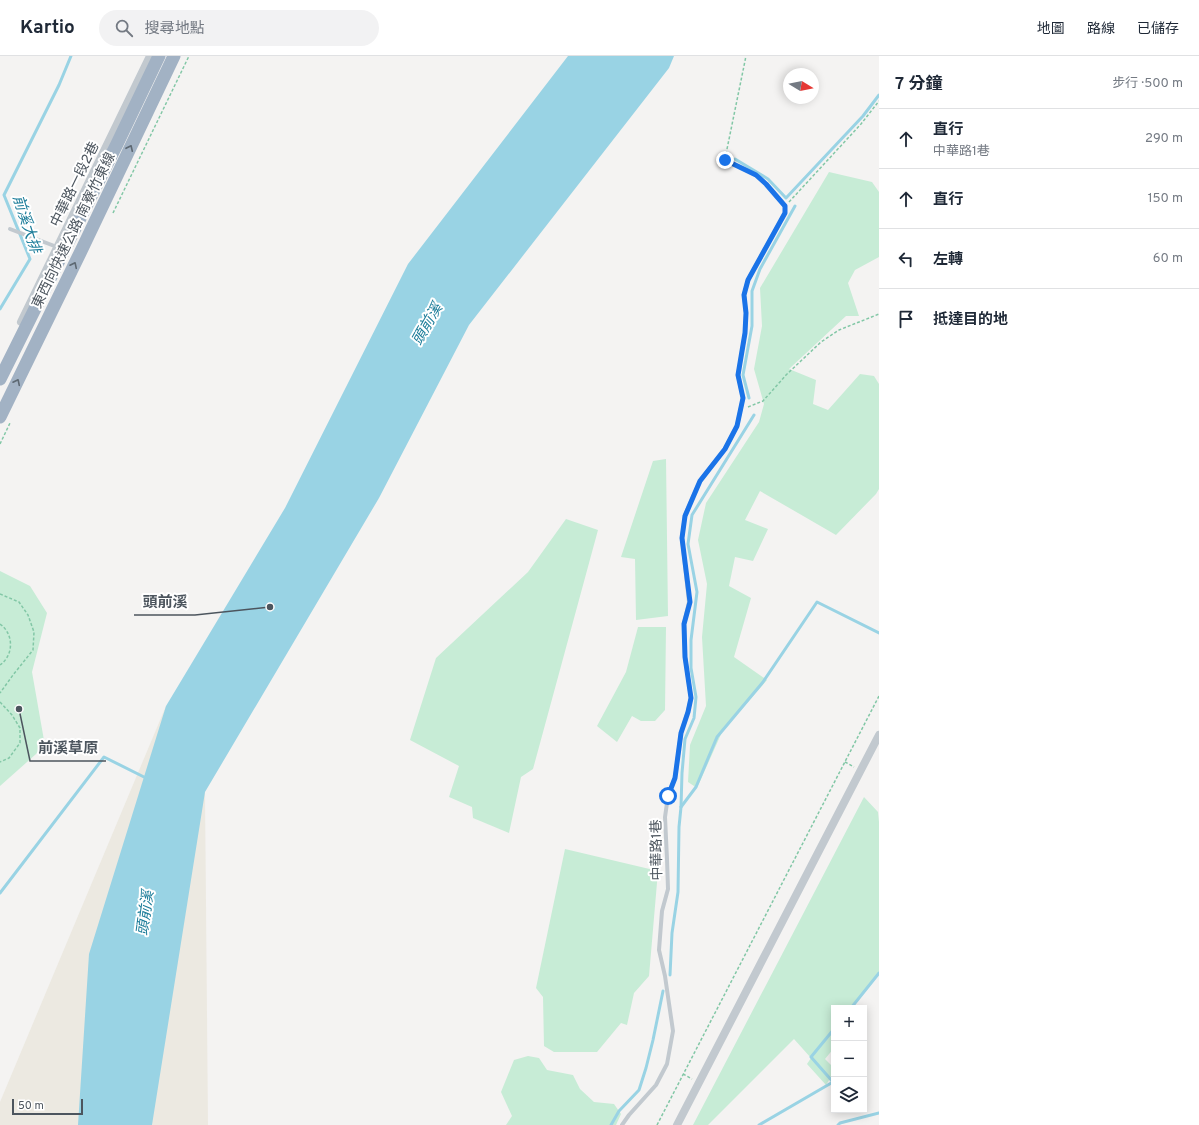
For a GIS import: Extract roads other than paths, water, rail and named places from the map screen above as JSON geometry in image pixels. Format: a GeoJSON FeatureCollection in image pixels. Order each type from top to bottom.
{"type":"FeatureCollection","features":[{"type":"Feature","properties":{"kind":"highway","name":"東西向快速公路 南寮竹東線"},"geometry":{"type":"LineString","coordinates":[[0,379],[159,56]]}},
{"type":"Feature","properties":{"kind":"highway","name":"東西向快速公路 南寮竹東線"},"geometry":{"type":"LineString","coordinates":[[0,417],[174,56]]}},
{"type":"Feature","properties":{"kind":"street","name":"中華路一段2巷"},"geometry":{"type":"LineString","coordinates":[[0,366],[150,56]]}},
{"type":"Feature","properties":{"kind":"street"},"geometry":{"type":"LineString","coordinates":[[677,1125],[879,735]]}},
{"type":"Feature","properties":{"kind":"lane","name":"中華路1巷"},"geometry":{"type":"LineString","coordinates":[[622,1125],[656,1085],[667,1064],[673,1031],[665,976],[659,950],[662,911],[668,889],[668,858],[665,817],[668,796],[675,778],[681,733],[691,698],[685,657],[684,624],[690,602],[682,538],[685,516],[700,481],[725,449],[737,426],[743,398],[738,375],[745,333],[746,313],[744,295],[748,280],[785,213],[785,206],[756,175],[725,160]]}},
{"type":"Feature","properties":{"kind":"lane"},"geometry":{"type":"LineString","coordinates":[[10,229],[57,247]]}},
{"type":"Feature","properties":{"kind":"water","name":"頭前溪"},"geometry":{"type":"Polygon","coordinates":[[[568,56],[674,56],[669,68],[469,325],[379,498],[205,792],[152,1125],[78,1125],[89,954],[166,706],[285,508],[408,264],[568,56]]]}},
{"type":"Feature","properties":{"kind":"waterway","name":"前溪大排"},"geometry":{"type":"LineString","coordinates":[[0,309],[30,259],[4,195],[59,85],[71,56]]}},
{"type":"Feature","properties":{"kind":"waterway"},"geometry":{"type":"LineString","coordinates":[[735,159],[768,179],[786,198],[863,116],[879,95]]}},
{"type":"Feature","properties":{"kind":"waterway"},"geometry":{"type":"LineString","coordinates":[[749,398],[743,375],[752,326],[752,291],[760,269],[795,206]]}},
{"type":"Feature","properties":{"kind":"waterway"},"geometry":{"type":"LineString","coordinates":[[670,975],[672,933],[678,892],[679,827],[685,739],[694,718],[696,697],[691,668],[691,640],[697,592],[688,544],[692,515],[754,415]]}},
{"type":"Feature","properties":{"kind":"waterway"},"geometry":{"type":"LineString","coordinates":[[681,807],[696,787],[717,737],[763,682],[817,602],[879,633]]}},
{"type":"Feature","properties":{"kind":"waterway"},"geometry":{"type":"LineString","coordinates":[[0,893],[104,757],[146,778]]}},
{"type":"Feature","properties":{"kind":"waterway"},"geometry":{"type":"LineString","coordinates":[[853,1005],[879,973]]}},
{"type":"Feature","properties":{"kind":"waterway"},"geometry":{"type":"LineString","coordinates":[[611,1125],[619,1111],[639,1090],[653,1040],[663,991]]}},
{"type":"Feature","properties":{"kind":"waterway"},"geometry":{"type":"LineString","coordinates":[[759,1125],[833,1082],[811,1057],[831,1033]]}},
{"type":"Feature","properties":{"kind":"waterway"},"geometry":{"type":"LineString","coordinates":[[838,1125],[840,1123],[879,1113]]}},
{"type":"Feature","properties":{"kind":"place","name":"頭前溪"},"geometry":{"type":"Point","coordinates":[270,607]}},
{"type":"Feature","properties":{"kind":"place","name":"前溪草原"},"geometry":{"type":"Point","coordinates":[19,709]}}]}
